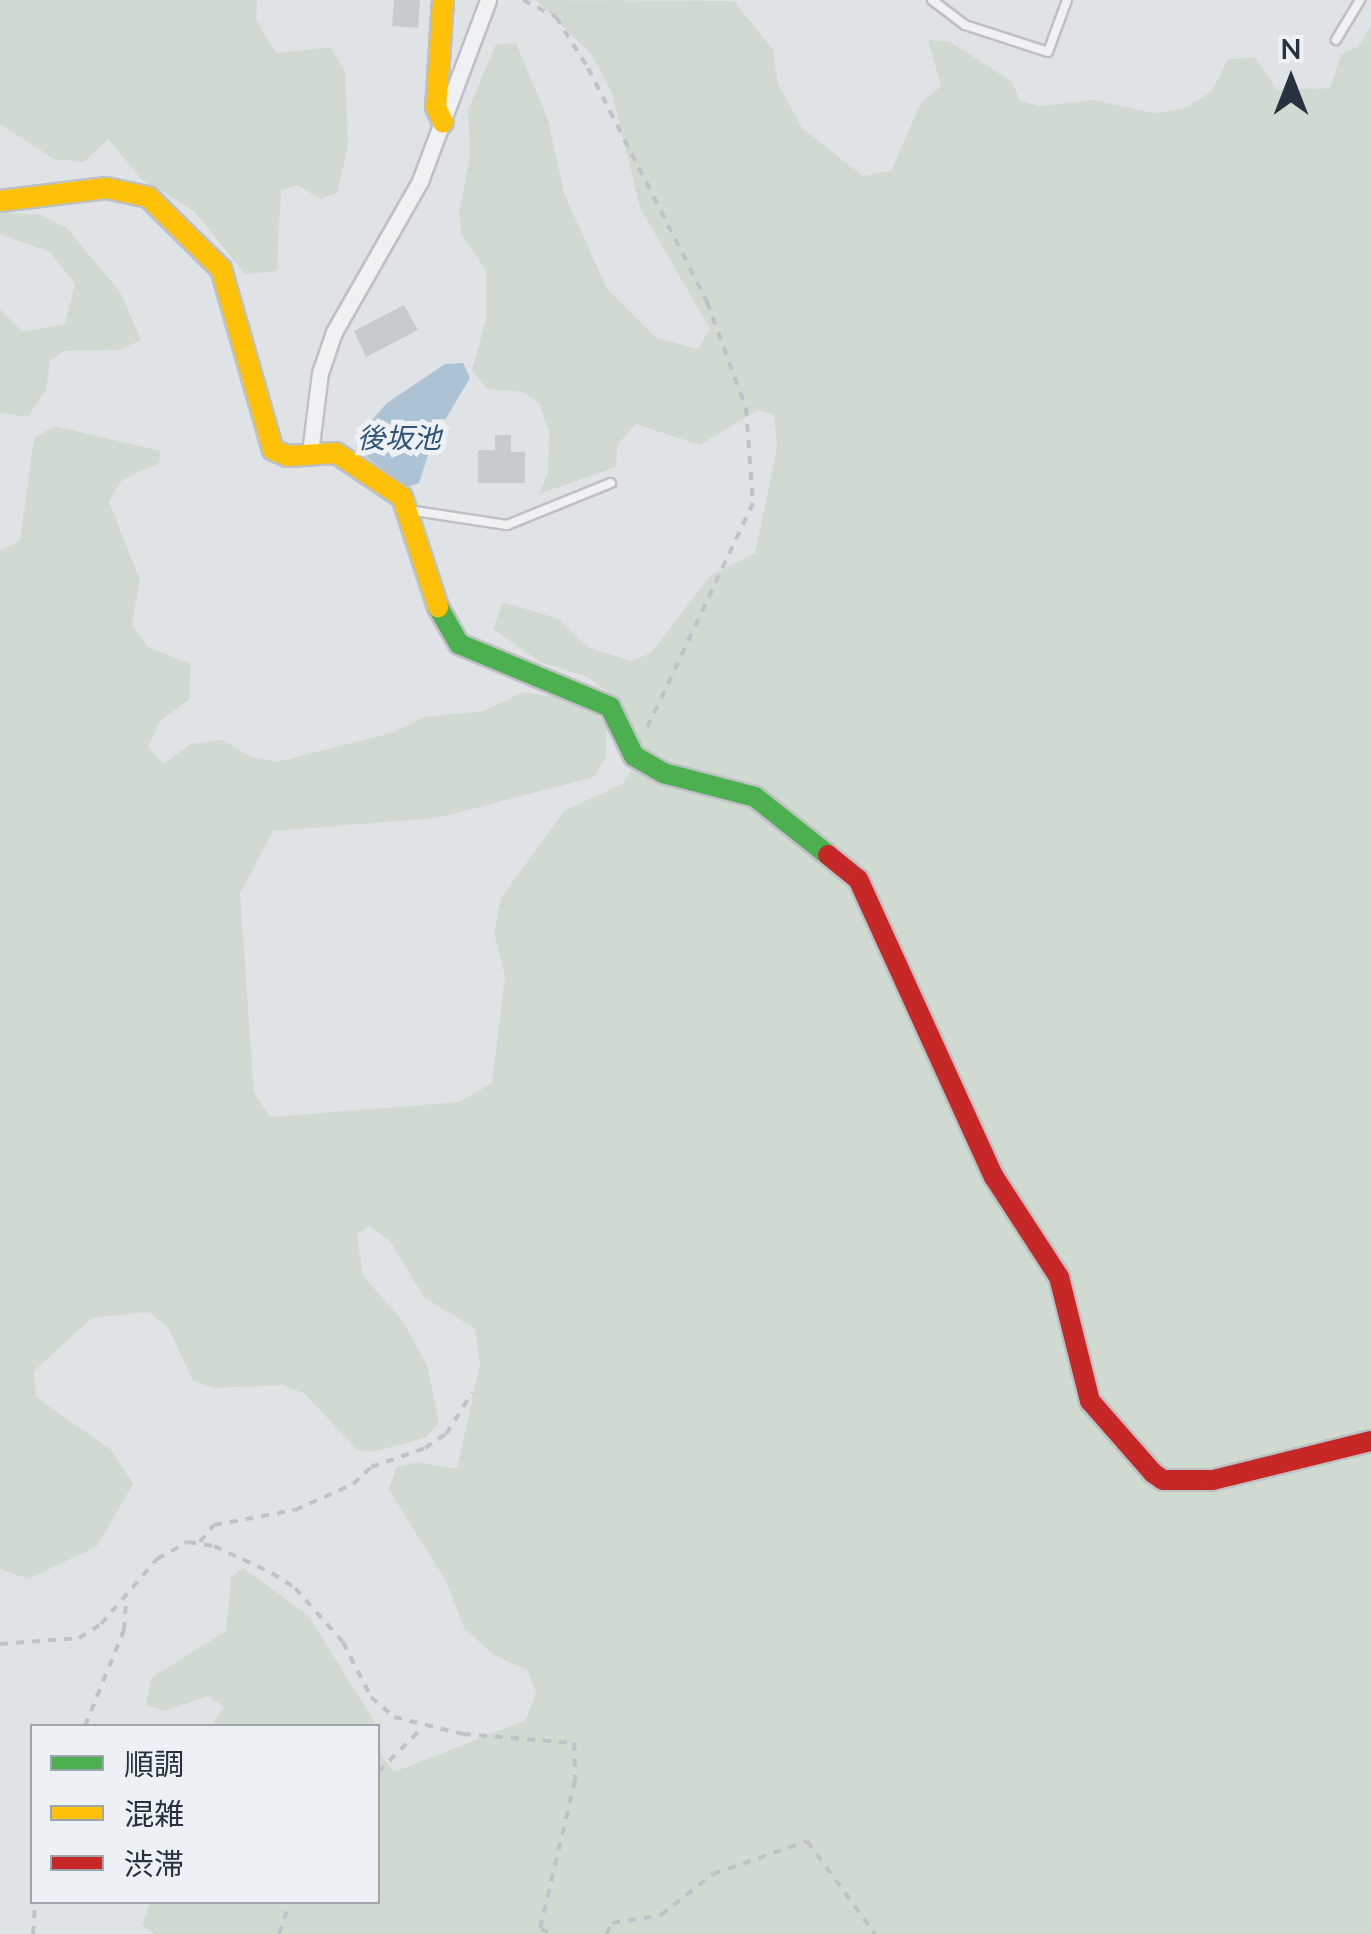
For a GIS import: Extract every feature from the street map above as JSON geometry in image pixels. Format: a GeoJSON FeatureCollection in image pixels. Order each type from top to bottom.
{"type":"FeatureCollection","features":[{"type":"Feature","properties":{"kind":"street"},"geometry":{"type":"LineString","coordinates":[[443,0],[436,107],[443,123]]}},
{"type":"Feature","properties":{"kind":"street"},"geometry":{"type":"LineString","coordinates":[[310,453],[320,373],[334,332],[420,181],[488,0]]}},
{"type":"Feature","properties":{"kind":"street"},"geometry":{"type":"LineString","coordinates":[[0,201],[106,188],[148,198],[222,269],[274,450],[354,460],[402,497],[428,588],[460,644],[591,694],[610,707],[634,756],[663,773],[755,797],[858,879],[994,1177],[1060,1277],[1090,1401],[1153,1473],[1163,1480],[1214,1480],[1371,1441]]}},
{"type":"Feature","properties":{"kind":"lane"},"geometry":{"type":"LineString","coordinates":[[932,0],[965,25],[1048,52],[1067,0]]}},
{"type":"Feature","properties":{"kind":"lane"},"geometry":{"type":"LineString","coordinates":[[1336,40],[1360,0]]}},
{"type":"Feature","properties":{"kind":"lane"},"geometry":{"type":"LineString","coordinates":[[408,510],[507,525],[610,482]]}},
{"type":"Feature","properties":{"kind":"path"},"geometry":{"type":"LineString","coordinates":[[523,0],[556,17],[588,68],[707,302],[746,408],[752,504],[634,756]]}},
{"type":"Feature","properties":{"kind":"path"},"geometry":{"type":"LineString","coordinates":[[200,1542],[214,1525],[295,1510],[352,1484],[371,1467],[425,1448],[446,1434],[472,1393]]}},
{"type":"Feature","properties":{"kind":"path"},"geometry":{"type":"LineString","coordinates":[[0,1644],[79,1638],[126,1598],[157,1559],[172,1548],[200,1542],[294,1588],[343,1642],[379,1706],[423,1727],[570,1738],[578,1752],[576,1780],[540,1931],[550,1934]]}},
{"type":"Feature","properties":{"kind":"path"},"geometry":{"type":"LineString","coordinates":[[86,1724],[124,1630],[126,1598]]}},
{"type":"Feature","properties":{"kind":"path"},"geometry":{"type":"LineString","coordinates":[[380,1770],[423,1727]]}},
{"type":"Feature","properties":{"kind":"path"},"geometry":{"type":"LineString","coordinates":[[606,1934],[612,1923],[661,1915],[714,1874],[806,1841],[874,1934]]}},
{"type":"Feature","properties":{"kind":"path"},"geometry":{"type":"LineString","coordinates":[[33,1934],[35,1904]]}},
{"type":"Feature","properties":{"kind":"path"},"geometry":{"type":"LineString","coordinates":[[279,1934],[289,1904]]}},
{"type":"Feature","properties":{"kind":"shaded area"},"geometry":{"type":"Polygon","coordinates":[[[0,0],[257,0],[256,20],[276,53],[330,47],[345,71],[348,146],[337,193],[320,199],[297,185],[281,190],[277,271],[245,274],[194,211],[142,180],[108,139],[84,162],[54,159],[0,124],[0,0]]]}},
{"type":"Feature","properties":{"kind":"shaded area"},"geometry":{"type":"Polygon","coordinates":[[[536,0],[734,1],[773,50],[778,84],[802,128],[863,176],[891,171],[921,103],[941,86],[928,40],[949,41],[1012,82],[1020,101],[1041,106],[1092,100],[1154,113],[1184,109],[1212,91],[1228,59],[1255,57],[1277,90],[1330,88],[1341,54],[1358,47],[1371,26],[1371,1934],[154,1934],[142,1925],[149,1904],[380,1904],[380,1742],[382,1757],[394,1772],[526,1720],[536,1693],[527,1670],[494,1655],[464,1628],[446,1581],[389,1490],[396,1467],[419,1462],[457,1469],[480,1364],[475,1329],[424,1297],[390,1241],[369,1226],[357,1234],[363,1276],[402,1320],[427,1365],[439,1423],[425,1438],[372,1452],[356,1449],[305,1394],[283,1385],[215,1388],[193,1381],[168,1327],[149,1312],[92,1318],[34,1371],[36,1397],[111,1450],[133,1484],[97,1546],[29,1579],[0,1569],[0,551],[20,540],[34,438],[54,426],[161,451],[159,463],[122,480],[109,501],[140,580],[132,624],[148,647],[191,664],[189,700],[160,721],[148,747],[163,764],[191,744],[223,740],[251,757],[277,762],[395,732],[424,717],[483,711],[524,692],[576,700],[606,722],[606,757],[594,777],[437,818],[273,831],[240,894],[254,1092],[270,1117],[459,1102],[492,1083],[505,976],[494,933],[501,898],[564,811],[622,784],[634,767],[631,725],[618,700],[588,677],[540,662],[493,629],[503,602],[559,619],[589,648],[632,661],[651,653],[710,576],[755,553],[777,448],[774,415],[758,410],[700,445],[636,424],[617,445],[616,467],[539,494],[548,473],[549,432],[539,403],[523,392],[487,389],[472,370],[486,320],[486,270],[461,234],[459,213],[470,157],[468,110],[496,44],[516,43],[548,120],[564,193],[607,289],[656,338],[698,349],[710,329],[640,208],[612,93],[592,55],[536,0]]]}},
{"type":"Feature","properties":{"kind":"shaded area"},"geometry":{"type":"Polygon","coordinates":[[[0,213],[38,214],[66,227],[120,292],[141,340],[119,350],[64,351],[50,361],[46,390],[28,417],[0,413],[0,309],[23,332],[65,324],[75,284],[50,252],[0,234],[0,213]]]}},
{"type":"Feature","properties":{"kind":"shaded area"},"geometry":{"type":"Polygon","coordinates":[[[243,1568],[308,1615],[376,1724],[212,1724],[224,1707],[208,1696],[165,1711],[146,1705],[151,1678],[226,1631],[231,1577],[243,1568]]]}},
{"type":"Feature","properties":{"kind":"water","name":"後坂池"},"geometry":{"type":"Polygon","coordinates":[[[463,363],[470,378],[433,440],[419,483],[407,487],[356,449],[357,437],[387,403],[445,364],[463,363]]]}},
{"type":"Feature","properties":{"kind":"building"},"geometry":{"type":"Polygon","coordinates":[[[394,0],[420,0],[418,28],[392,26],[394,0]]]}},
{"type":"Feature","properties":{"kind":"building"},"geometry":{"type":"Polygon","coordinates":[[[404,305],[418,330],[366,357],[354,331],[404,305]]]}},
{"type":"Feature","properties":{"kind":"building"},"geometry":{"type":"Polygon","coordinates":[[[495,435],[511,435],[511,452],[525,452],[525,483],[478,483],[478,450],[495,450],[495,435]]]}},
{"type":"Feature","properties":{"kind":"traffic: fast"},"geometry":{"type":"LineString","coordinates":[[438,607],[459,644],[610,707],[634,756],[663,773],[755,797],[828,855]]}},
{"type":"Feature","properties":{"kind":"traffic: slow"},"geometry":{"type":"LineString","coordinates":[[443,0],[436,107],[443,123]]}},
{"type":"Feature","properties":{"kind":"traffic: slow"},"geometry":{"type":"LineString","coordinates":[[0,201],[106,188],[148,197],[221,269],[273,450],[288,456],[336,453],[402,497],[438,607]]}},
{"type":"Feature","properties":{"kind":"traffic: jam"},"geometry":{"type":"LineString","coordinates":[[828,855],[858,879],[994,1177],[1059,1277],[1090,1401],[1153,1473],[1163,1480],[1213,1480],[1371,1441]]}}]}
